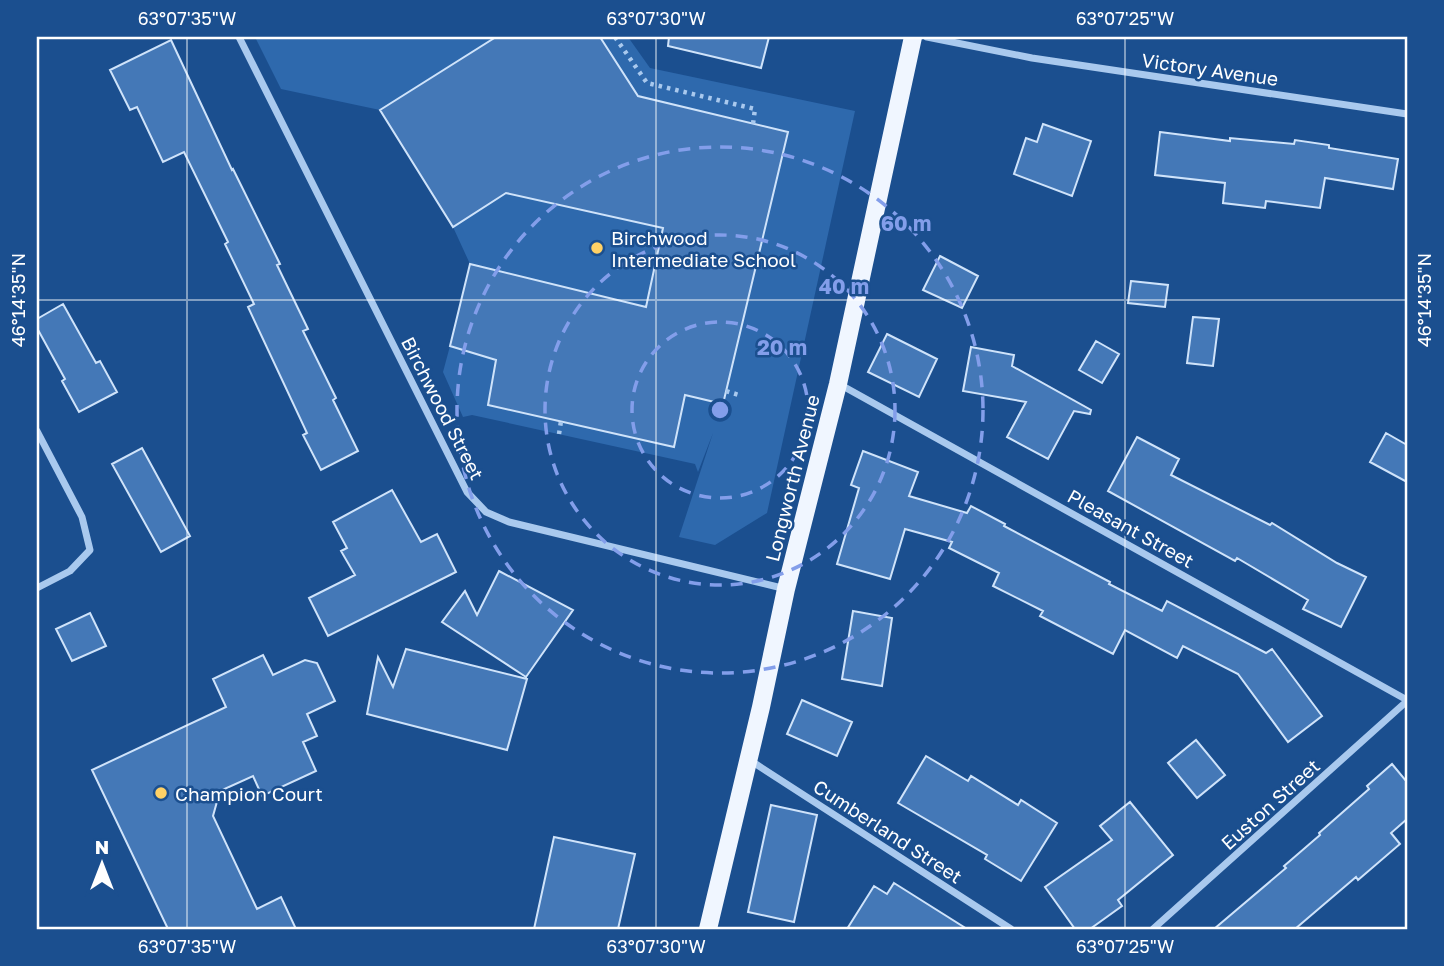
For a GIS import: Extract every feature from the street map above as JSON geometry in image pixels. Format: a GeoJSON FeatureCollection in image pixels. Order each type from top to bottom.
{"type":"FeatureCollection","features":[{"type":"Feature","properties":{"kind":"main road","name":"Longworth Avenue"},"geometry":{"type":"LineString","coordinates":[[708,929],[786,589],[838,384],[913,37]]}},
{"type":"Feature","properties":{"kind":"street","name":"Birchwood Street"},"geometry":{"type":"LineString","coordinates":[[239,37],[467,492],[486,512],[509,522],[786,589]]}},
{"type":"Feature","properties":{"kind":"street","name":"Victory Avenue"},"geometry":{"type":"LineString","coordinates":[[927,37],[1032,58],[1407,114]]}},
{"type":"Feature","properties":{"kind":"street","name":"Pleasant Street"},"geometry":{"type":"LineString","coordinates":[[838,384],[1407,701]]}},
{"type":"Feature","properties":{"kind":"street"},"geometry":{"type":"LineString","coordinates":[[37,431],[82,517],[90,550],[70,571],[37,588]]}},
{"type":"Feature","properties":{"kind":"street","name":"Euston Street"},"geometry":{"type":"LineString","coordinates":[[1153,929],[1407,701]]}},
{"type":"Feature","properties":{"kind":"street","name":"Cumberland Street"},"geometry":{"type":"LineString","coordinates":[[748,759],[1011,929]]}},
{"type":"Feature","properties":{"kind":"path"},"geometry":{"type":"LineString","coordinates":[[615,37],[647,83],[755,109],[753,124]]}},
{"type":"Feature","properties":{"kind":"path"},"geometry":{"type":"LineString","coordinates":[[726,391],[739,395]]}},
{"type":"Feature","properties":{"kind":"path"},"geometry":{"type":"LineString","coordinates":[[559,434],[561,421]]}},
{"type":"Feature","properties":{"kind":"shaded area"},"geometry":{"type":"Polygon","coordinates":[[[255,37],[496,37],[380,110],[281,89],[255,37]]]}},
{"type":"Feature","properties":{"kind":"shaded area"},"geometry":{"type":"Polygon","coordinates":[[[600,37],[628,37],[650,68],[855,111],[767,513],[715,545],[679,537],[713,433],[698,472],[695,464],[472,415],[463,417],[443,372],[450,346],[496,360],[488,405],[673,447],[685,395],[723,404],[788,133],[638,96],[600,37]]]}},
{"type":"Feature","properties":{"kind":"shaded area"},"geometry":{"type":"Polygon","coordinates":[[[506,193],[663,228],[646,307],[470,264],[453,227],[506,193]]]}},
{"type":"Feature","properties":{"kind":"building"},"geometry":{"type":"Polygon","coordinates":[[[496,37],[600,37],[638,96],[788,132],[723,404],[685,395],[674,447],[488,405],[496,360],[450,346],[470,264],[646,307],[663,228],[506,193],[453,227],[380,110],[496,37]]]}},
{"type":"Feature","properties":{"kind":"building"},"geometry":{"type":"Polygon","coordinates":[[[669,37],[769,37],[761,68],[668,46],[669,37]]]}},
{"type":"Feature","properties":{"kind":"building"},"geometry":{"type":"Polygon","coordinates":[[[171,40],[280,264],[277,265],[308,329],[303,331],[358,451],[321,470],[303,435],[307,433],[248,307],[254,304],[225,244],[228,242],[184,152],[163,162],[137,107],[130,110],[110,70],[171,40]]]}},
{"type":"Feature","properties":{"kind":"building"},"geometry":{"type":"Polygon","coordinates":[[[1043,124],[1091,141],[1072,196],[1014,174],[1026,138],[1037,142],[1043,124]]]}},
{"type":"Feature","properties":{"kind":"building"},"geometry":{"type":"Polygon","coordinates":[[[1160,132],[1230,141],[1230,138],[1294,144],[1295,140],[1398,159],[1393,189],[1325,178],[1320,208],[1266,201],[1265,208],[1223,203],[1225,183],[1155,175],[1160,132]]]}},
{"type":"Feature","properties":{"kind":"building"},"geometry":{"type":"Polygon","coordinates":[[[940,256],[978,276],[962,308],[923,290],[940,256]]]}},
{"type":"Feature","properties":{"kind":"building"},"geometry":{"type":"Polygon","coordinates":[[[1131,281],[1168,285],[1165,307],[1128,303],[1131,281]]]}},
{"type":"Feature","properties":{"kind":"building"},"geometry":{"type":"Polygon","coordinates":[[[63,304],[96,363],[100,361],[117,392],[79,412],[62,381],[65,379],[37,328],[37,319],[63,304]]]}},
{"type":"Feature","properties":{"kind":"building"},"geometry":{"type":"Polygon","coordinates":[[[1193,317],[1219,319],[1213,366],[1187,363],[1193,317]]]}},
{"type":"Feature","properties":{"kind":"building"},"geometry":{"type":"Polygon","coordinates":[[[887,334],[937,359],[919,397],[868,372],[887,334]]]}},
{"type":"Feature","properties":{"kind":"building"},"geometry":{"type":"Polygon","coordinates":[[[1096,341],[1119,354],[1102,383],[1079,370],[1096,341]]]}},
{"type":"Feature","properties":{"kind":"building"},"geometry":{"type":"Polygon","coordinates":[[[971,347],[1014,355],[1012,366],[1091,410],[1090,414],[1074,411],[1048,459],[1007,437],[1026,402],[963,391],[971,347]]]}},
{"type":"Feature","properties":{"kind":"building"},"geometry":{"type":"Polygon","coordinates":[[[1386,433],[1407,445],[1407,482],[1370,462],[1386,433]]]}},
{"type":"Feature","properties":{"kind":"building"},"geometry":{"type":"Polygon","coordinates":[[[1137,437],[1179,459],[1171,475],[1270,525],[1272,523],[1337,563],[1366,577],[1341,627],[1303,609],[1308,600],[1237,558],[1235,561],[1108,491],[1137,437]]]}},
{"type":"Feature","properties":{"kind":"building"},"geometry":{"type":"Polygon","coordinates":[[[142,448],[190,536],[161,552],[112,464],[142,448]]]}},
{"type":"Feature","properties":{"kind":"building"},"geometry":{"type":"Polygon","coordinates":[[[863,451],[918,472],[909,496],[967,513],[971,506],[1162,611],[1167,601],[1266,653],[1272,649],[1322,716],[1288,742],[1238,674],[1183,646],[1177,658],[1125,630],[1113,654],[1040,616],[1043,611],[993,586],[999,573],[949,548],[952,542],[905,529],[890,579],[837,564],[859,488],[851,485],[863,451]]]}},
{"type":"Feature","properties":{"kind":"building"},"geometry":{"type":"Polygon","coordinates":[[[392,490],[421,542],[437,534],[456,572],[328,636],[309,598],[355,575],[341,551],[347,548],[333,522],[392,490]]]}},
{"type":"Feature","properties":{"kind":"building"},"geometry":{"type":"Polygon","coordinates":[[[499,571],[573,610],[526,677],[442,622],[465,591],[477,615],[499,571]]]}},
{"type":"Feature","properties":{"kind":"building"},"geometry":{"type":"Polygon","coordinates":[[[853,611],[892,618],[882,686],[842,679],[853,611]]]}},
{"type":"Feature","properties":{"kind":"building"},"geometry":{"type":"Polygon","coordinates":[[[90,613],[106,646],[72,661],[56,629],[90,613]]]}},
{"type":"Feature","properties":{"kind":"building"},"geometry":{"type":"Polygon","coordinates":[[[406,649],[527,679],[507,750],[367,714],[378,657],[393,687],[406,649]]]}},
{"type":"Feature","properties":{"kind":"building","name":"Champion Court"},"geometry":{"type":"Polygon","coordinates":[[[263,655],[273,675],[305,660],[317,663],[335,701],[307,714],[317,736],[303,742],[316,771],[262,796],[253,776],[220,791],[213,816],[257,909],[281,897],[296,929],[168,929],[92,770],[226,707],[213,679],[263,655]]]}},
{"type":"Feature","properties":{"kind":"building"},"geometry":{"type":"Polygon","coordinates":[[[802,700],[852,722],[837,756],[787,734],[802,700]]]}},
{"type":"Feature","properties":{"kind":"building"},"geometry":{"type":"Polygon","coordinates":[[[1196,740],[1225,775],[1197,798],[1168,763],[1196,740]]]}},
{"type":"Feature","properties":{"kind":"building"},"geometry":{"type":"Polygon","coordinates":[[[926,756],[968,781],[971,776],[1018,805],[1021,800],[1057,823],[1021,881],[985,859],[987,855],[898,803],[926,756]]]}},
{"type":"Feature","properties":{"kind":"building"},"geometry":{"type":"Polygon","coordinates":[[[1392,764],[1407,782],[1407,819],[1391,833],[1400,844],[1295,929],[1214,929],[1286,868],[1284,866],[1369,789],[1367,786],[1392,764]]]}},
{"type":"Feature","properties":{"kind":"building"},"geometry":{"type":"Polygon","coordinates":[[[1130,802],[1173,855],[1118,900],[1122,906],[1090,929],[1075,929],[1045,887],[1112,840],[1100,826],[1130,802]]]}},
{"type":"Feature","properties":{"kind":"building"},"geometry":{"type":"Polygon","coordinates":[[[771,805],[817,815],[794,922],[748,912],[771,805]]]}},
{"type":"Feature","properties":{"kind":"building"},"geometry":{"type":"Polygon","coordinates":[[[554,837],[635,854],[618,929],[534,929],[554,837]]]}},
{"type":"Feature","properties":{"kind":"building"},"geometry":{"type":"Polygon","coordinates":[[[894,883],[967,929],[847,929],[874,886],[887,894],[894,883]]]}},
{"type":"Feature","properties":{"kind":"place","name":"Birchwood Intermediate School"},"geometry":{"type":"Point","coordinates":[597,248]}},
{"type":"Feature","properties":{"kind":"place","name":"Champion Court"},"geometry":{"type":"Point","coordinates":[161,793]}}]}
